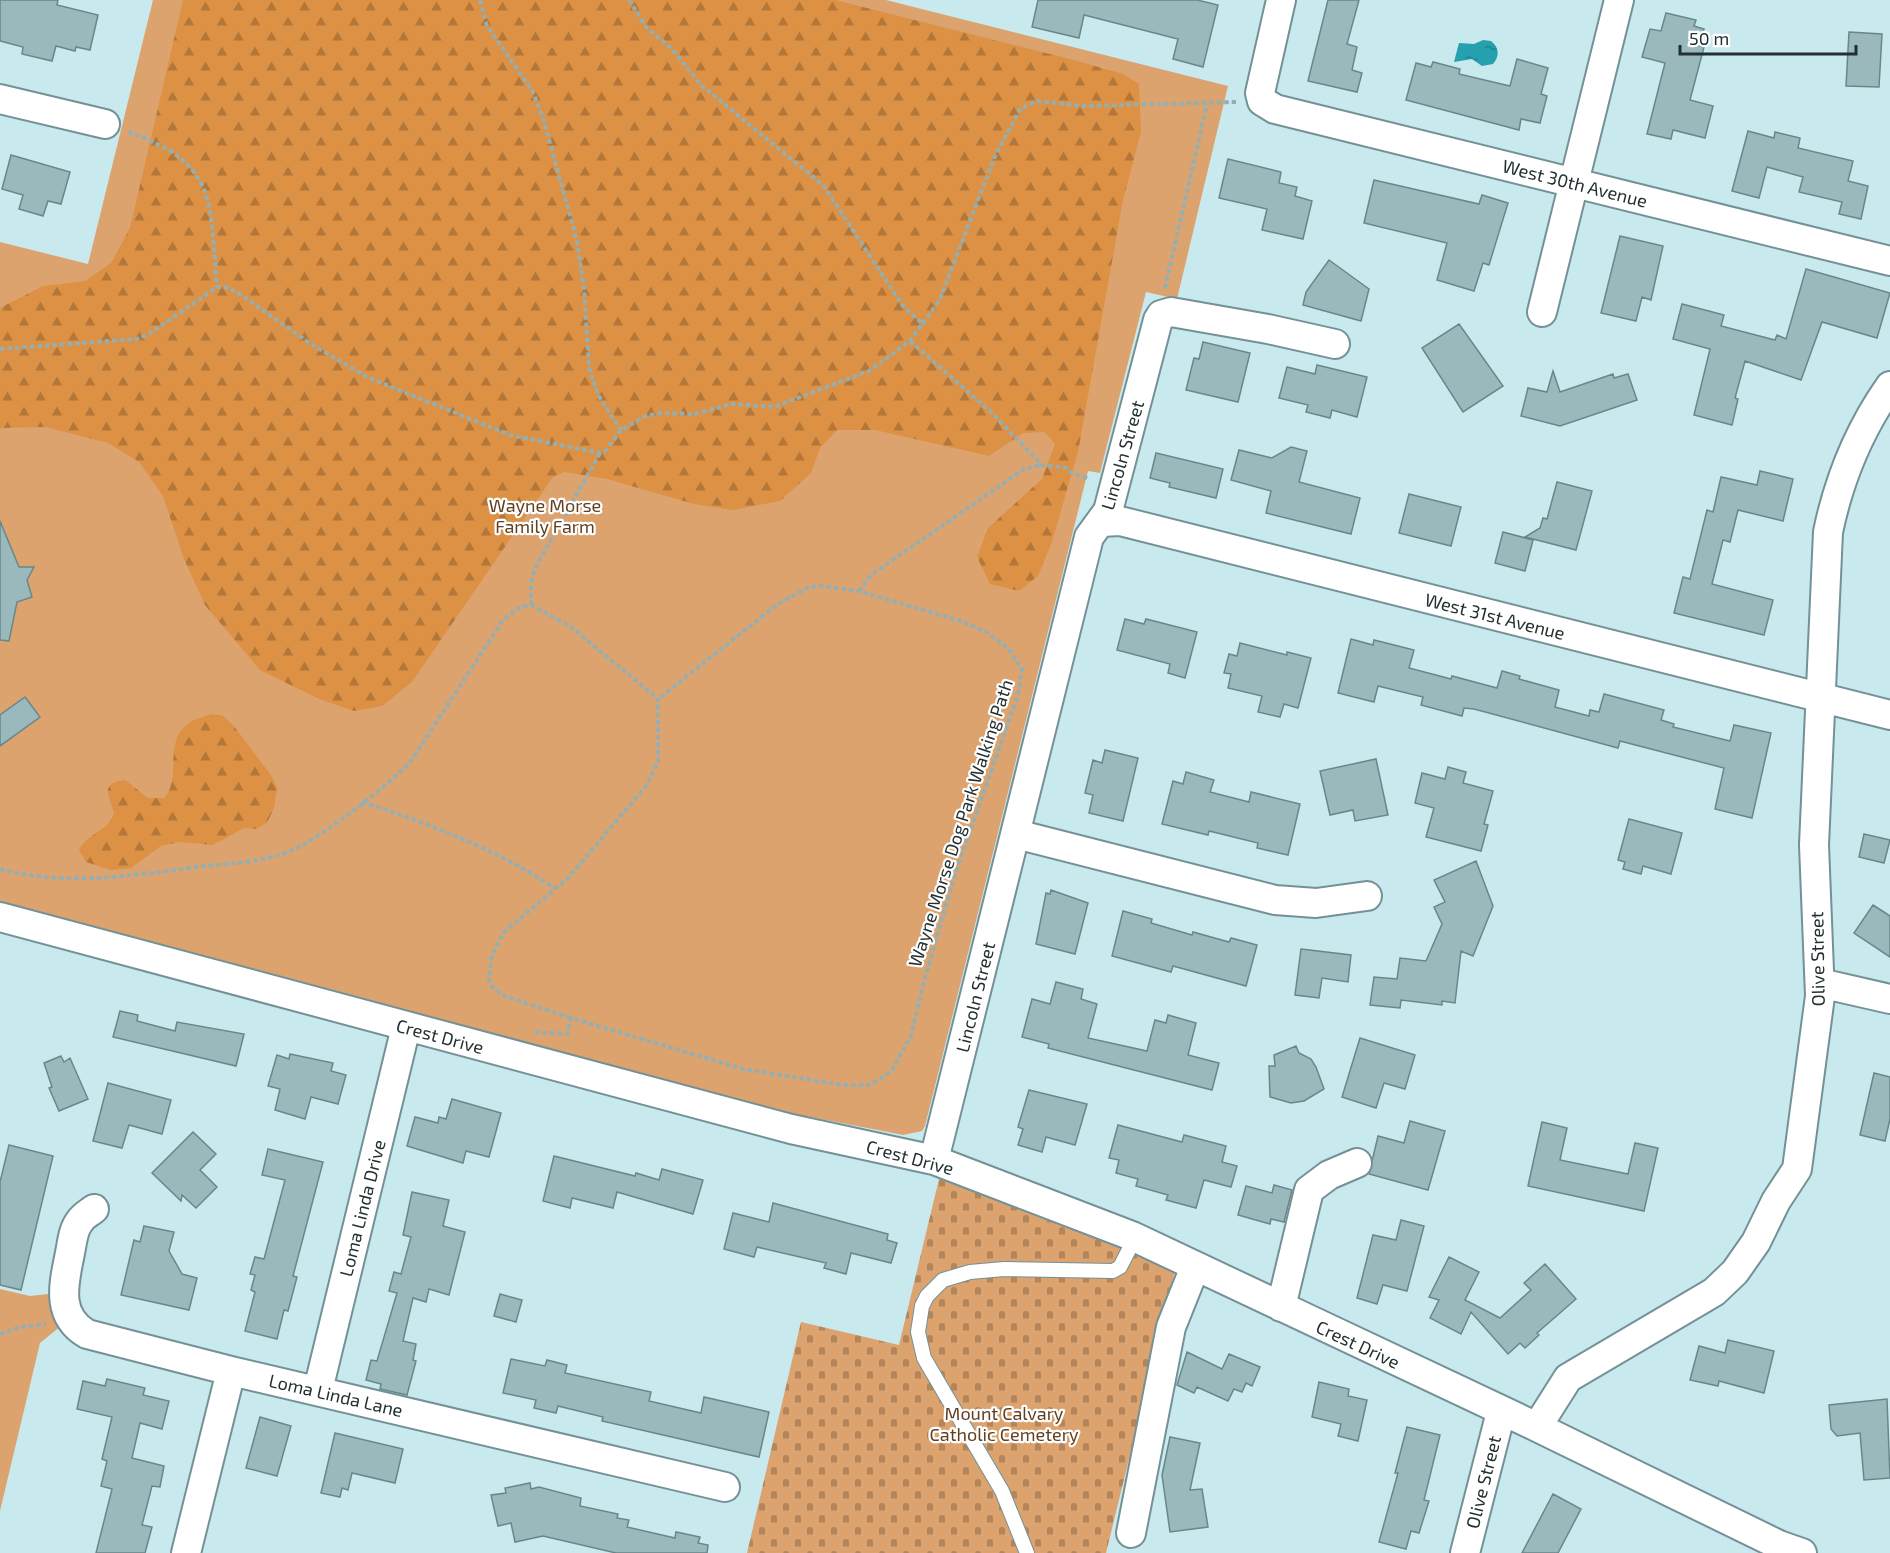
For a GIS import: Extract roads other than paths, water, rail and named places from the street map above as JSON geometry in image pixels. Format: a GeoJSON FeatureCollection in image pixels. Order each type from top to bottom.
{"type":"FeatureCollection","features":[{"type":"Feature","properties":{"kind":"street","name":"West 30th Avenue"},"geometry":{"type":"LineString","coordinates":[[1281,0],[1263,75],[1262,101],[1283,111],[1890,261]]}},
{"type":"Feature","properties":{"kind":"street"},"geometry":{"type":"LineString","coordinates":[[1542,312],[1619,0]]}},
{"type":"Feature","properties":{"kind":"street"},"geometry":{"type":"LineString","coordinates":[[0,99],[105,124]]}},
{"type":"Feature","properties":{"kind":"street","name":"Lincoln Street"},"geometry":{"type":"LineString","coordinates":[[934,1160],[1089,537],[1108,511],[1161,315],[1171,312],[1268,329],[1335,344]]}},
{"type":"Feature","properties":{"kind":"street","name":"Olive Street"},"geometry":{"type":"LineString","coordinates":[[1537,1426],[1568,1378],[1714,1292],[1735,1272],[1756,1242],[1776,1202],[1797,1169],[1820,983],[1814,845],[1828,532],[1835,499],[1858,439],[1890,386]]}},
{"type":"Feature","properties":{"kind":"street","name":"West 31st Avenue"},"geometry":{"type":"LineString","coordinates":[[1101,522],[1120,521],[1890,715]]}},
{"type":"Feature","properties":{"kind":"street"},"geometry":{"type":"LineString","coordinates":[[1016,834],[1275,900],[1316,903],[1367,896]]}},
{"type":"Feature","properties":{"kind":"street","name":"Crest Drive"},"geometry":{"type":"LineString","coordinates":[[0,917],[791,1129],[934,1160],[1135,1238],[1501,1412],[1537,1426],[1779,1545],[1802,1553]]}},
{"type":"Feature","properties":{"kind":"street"},"geometry":{"type":"LineString","coordinates":[[1820,983],[1890,999]]}},
{"type":"Feature","properties":{"kind":"street","name":"Loma Linda Drive"},"geometry":{"type":"LineString","coordinates":[[318,1390],[406,1027]]}},
{"type":"Feature","properties":{"kind":"street"},"geometry":{"type":"LineString","coordinates":[[1281,1307],[1309,1190],[1329,1175],[1357,1163]]}},
{"type":"Feature","properties":{"kind":"street","name":"Loma Linda Lane"},"geometry":{"type":"LineString","coordinates":[[94,1209],[81,1219],[76,1229],[63,1286],[67,1313],[80,1329],[98,1338],[725,1487]]}},
{"type":"Feature","properties":{"kind":"street"},"geometry":{"type":"LineString","coordinates":[[1131,1533],[1171,1327],[1195,1267]]}},
{"type":"Feature","properties":{"kind":"street"},"geometry":{"type":"LineString","coordinates":[[186,1553],[231,1371]]}},
{"type":"Feature","properties":{"kind":"street","name":"Olive Street"},"geometry":{"type":"LineString","coordinates":[[1465,1553],[1501,1412]]}},
{"type":"Feature","properties":{"kind":"lane"},"geometry":{"type":"LineString","coordinates":[[1026,1553],[1002,1491],[924,1358],[918,1332],[922,1306],[927,1296],[943,1280],[970,1272],[1004,1269],[1113,1271],[1124,1261],[1135,1238]]}},
{"type":"Feature","properties":{"kind":"water"},"geometry":{"type":"Polygon","coordinates":[[[1483,40],[1491,41],[1497,49],[1498,55],[1493,64],[1482,66],[1472,59],[1454,62],[1459,43],[1474,44],[1483,40]]]}},
{"type":"Feature","properties":{"kind":"park label","name":"Wayne Morse Family Farm"},"geometry":{"type":"Point","coordinates":[545,515]}},
{"type":"Feature","properties":{"kind":"park label","name":"Mount Calvary Catholic Cemetery"},"geometry":{"type":"Point","coordinates":[1004,1423]}}]}
